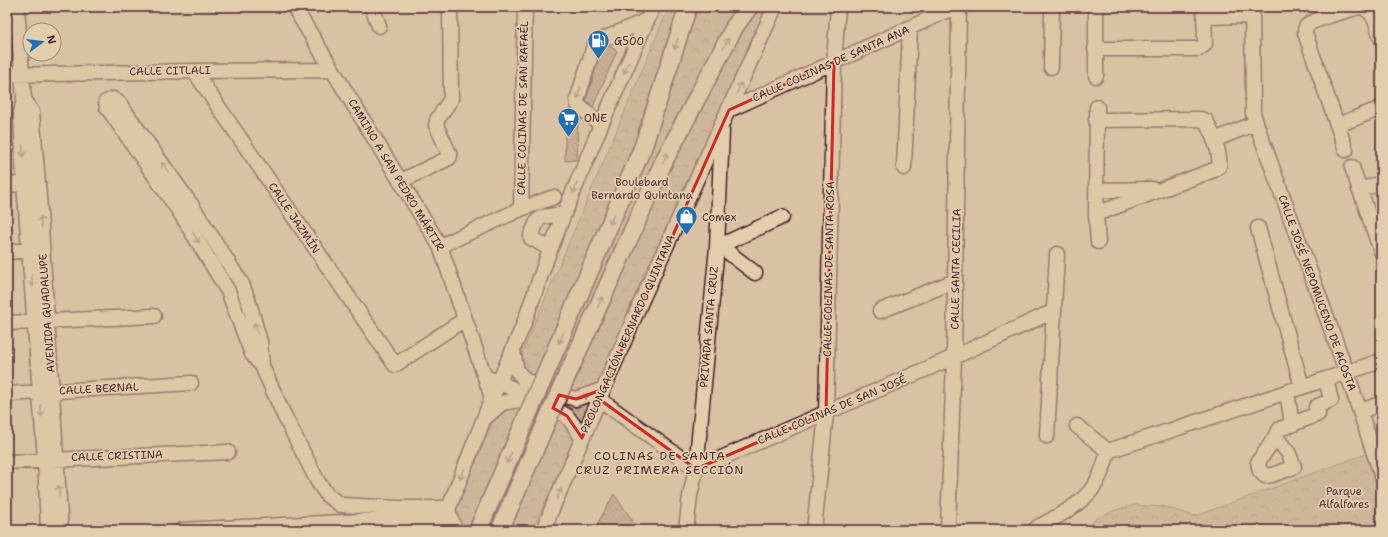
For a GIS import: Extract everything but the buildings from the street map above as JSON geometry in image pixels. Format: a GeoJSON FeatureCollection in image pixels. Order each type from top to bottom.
{"type":"FeatureCollection","features":[{"type":"Feature","properties":{"kind":"main road"},"geometry":{"type":"LineString","coordinates":[[478,530],[643,147],[688,7]]}},
{"type":"Feature","properties":{"kind":"main road"},"geometry":{"type":"LineString","coordinates":[[500,530],[556,400],[665,158],[735,26],[749,7]]}},
{"type":"Feature","properties":{"kind":"street","name":"AVENIDA GUADALUPE"},"geometry":{"type":"LineString","coordinates":[[17,7],[22,74],[21,109],[31,183],[51,459],[61,530]]}},
{"type":"Feature","properties":{"kind":"street","name":"CAMINO A SAN PEDRO MÁRTIR"},"geometry":{"type":"LineString","coordinates":[[294,7],[440,246],[492,398]]}},
{"type":"Feature","properties":{"kind":"street"},"geometry":{"type":"LineString","coordinates":[[372,7],[379,26]]}},
{"type":"Feature","properties":{"kind":"street"},"geometry":{"type":"LineString","coordinates":[[401,181],[449,158],[450,155],[436,123],[451,99],[450,7]]}},
{"type":"Feature","properties":{"kind":"street","name":"CALLE COLINAS DE SAN RAFAÉL"},"geometry":{"type":"LineString","coordinates":[[521,209],[525,7]]}},
{"type":"Feature","properties":{"kind":"street","name":"PROLONGACIÓN BERNARDO QUINTANA"},"geometry":{"type":"LineString","coordinates":[[543,530],[601,394],[775,7]]}},
{"type":"Feature","properties":{"kind":"street","name":"CALLE COLINAS DE SANTA ROSA"},"geometry":{"type":"LineString","coordinates":[[814,530],[826,413],[834,62],[838,7]]}},
{"type":"Feature","properties":{"kind":"street","name":"CALLE COLINAS DE SANTA ANA"},"geometry":{"type":"LineString","coordinates":[[726,116],[834,62],[955,7]]}},
{"type":"Feature","properties":{"kind":"street","name":"CALLE SANTA CECILIA"},"geometry":{"type":"LineString","coordinates":[[948,530],[956,281],[958,7]]}},
{"type":"Feature","properties":{"kind":"street"},"geometry":{"type":"LineString","coordinates":[[1051,67],[1052,7]]}},
{"type":"Feature","properties":{"kind":"street"},"geometry":{"type":"LineString","coordinates":[[1096,7],[1096,76]]}},
{"type":"Feature","properties":{"kind":"street"},"geometry":{"type":"LineString","coordinates":[[1346,150],[1305,34],[1306,27],[1332,11],[1361,7],[1367,9],[1373,14],[1381,38]]}},
{"type":"Feature","properties":{"kind":"street"},"geometry":{"type":"LineString","coordinates":[[1095,49],[1199,49],[1205,44],[1204,12],[1252,12]]}},
{"type":"Feature","properties":{"kind":"street","name":"CALLE JOSÉ NEPOMUCENO DE ACOSTA"},"geometry":{"type":"LineString","coordinates":[[1252,12],[1255,118],[1347,373],[1380,470]]}},
{"type":"Feature","properties":{"kind":"street"},"geometry":{"type":"LineString","coordinates":[[445,517],[492,398],[523,326],[564,214],[650,13]]}},
{"type":"Feature","properties":{"kind":"street"},"geometry":{"type":"LineString","coordinates":[[601,125],[578,105],[577,100],[594,46],[650,13]]}},
{"type":"Feature","properties":{"kind":"street"},"geometry":{"type":"LineString","coordinates":[[904,168],[910,28]]}},
{"type":"Feature","properties":{"kind":"street","name":"CALLE CITLALI"},"geometry":{"type":"LineString","coordinates":[[7,75],[333,70]]}},
{"type":"Feature","properties":{"kind":"street","name":"CALLE JAZMÍN"},"geometry":{"type":"LineString","coordinates":[[194,71],[395,365],[465,320]]}},
{"type":"Feature","properties":{"kind":"street"},"geometry":{"type":"LineString","coordinates":[[1338,125],[1381,108]]}},
{"type":"Feature","properties":{"kind":"street"},"geometry":{"type":"LineString","coordinates":[[1096,214],[1162,188],[1214,170],[1219,166],[1220,160],[1206,121],[1200,119],[1097,114],[1096,214],[1098,242]]}},
{"type":"Feature","properties":{"kind":"street","name":"PRIVADA SANTA CRUZ"},"geometry":{"type":"LineString","coordinates":[[686,530],[690,496],[696,469],[720,245],[726,116]]}},
{"type":"Feature","properties":{"kind":"street"},"geometry":{"type":"LineString","coordinates":[[1214,140],[1255,118]]}},
{"type":"Feature","properties":{"kind":"street"},"geometry":{"type":"LineString","coordinates":[[135,137],[187,210],[235,273],[245,291],[260,342],[262,366]]}},
{"type":"Feature","properties":{"kind":"street"},"geometry":{"type":"LineString","coordinates":[[1352,167],[1381,251]]}},
{"type":"Feature","properties":{"kind":"street"},"geometry":{"type":"LineString","coordinates":[[7,184],[31,183]]}},
{"type":"Feature","properties":{"kind":"street"},"geometry":{"type":"LineString","coordinates":[[1359,190],[1381,183]]}},
{"type":"Feature","properties":{"kind":"street"},"geometry":{"type":"LineString","coordinates":[[1096,190],[1162,188]]}},
{"type":"Feature","properties":{"kind":"street"},"geometry":{"type":"LineString","coordinates":[[440,246],[521,209],[554,197]]}},
{"type":"Feature","properties":{"kind":"street"},"geometry":{"type":"LineString","coordinates":[[187,210],[230,296],[247,344],[252,354],[262,366],[284,415],[318,482],[328,496],[341,505],[445,517],[455,530]]}},
{"type":"Feature","properties":{"kind":"street"},"geometry":{"type":"LineString","coordinates":[[550,250],[531,238],[531,235],[538,220],[564,214]]}},
{"type":"Feature","properties":{"kind":"street"},"geometry":{"type":"LineString","coordinates":[[755,273],[720,245],[782,217]]}},
{"type":"Feature","properties":{"kind":"street"},"geometry":{"type":"LineString","coordinates":[[1258,228],[1302,387]]}},
{"type":"Feature","properties":{"kind":"street"},"geometry":{"type":"LineString","coordinates":[[7,252],[36,249]]}},
{"type":"Feature","properties":{"kind":"street"},"geometry":{"type":"LineString","coordinates":[[1047,436],[1057,254]]}},
{"type":"Feature","properties":{"kind":"street"},"geometry":{"type":"LineString","coordinates":[[223,283],[235,273]]}},
{"type":"Feature","properties":{"kind":"street"},"geometry":{"type":"LineString","coordinates":[[880,311],[956,281]]}},
{"type":"Feature","properties":{"kind":"street"},"geometry":{"type":"LineString","coordinates":[[230,296],[245,291]]}},
{"type":"Feature","properties":{"kind":"street","name":"CALLE COLINAS DE SAN JOSÉ"},"geometry":{"type":"LineString","coordinates":[[696,469],[954,357],[1054,311]]}},
{"type":"Feature","properties":{"kind":"street"},"geometry":{"type":"LineString","coordinates":[[7,323],[154,316]]}},
{"type":"Feature","properties":{"kind":"street"},"geometry":{"type":"LineString","coordinates":[[512,351],[517,371],[525,380],[549,392],[576,399],[601,394],[696,469]]}},
{"type":"Feature","properties":{"kind":"street"},"geometry":{"type":"LineString","coordinates":[[1108,451],[1381,361]]}},
{"type":"Feature","properties":{"kind":"street"},"geometry":{"type":"LineString","coordinates":[[485,377],[538,400],[567,416],[582,438]]}},
{"type":"Feature","properties":{"kind":"street"},"geometry":{"type":"LineString","coordinates":[[1276,437],[1280,429],[1318,414],[1316,407],[1331,400],[1326,379]]}},
{"type":"Feature","properties":{"kind":"street","name":"CALLE BERNAL"},"geometry":{"type":"LineString","coordinates":[[7,394],[191,383]]}},
{"type":"Feature","properties":{"kind":"street"},"geometry":{"type":"LineString","coordinates":[[1286,392],[1292,425]]}},
{"type":"Feature","properties":{"kind":"street"},"geometry":{"type":"LineString","coordinates":[[484,418],[502,404],[518,400],[538,400]]}},
{"type":"Feature","properties":{"kind":"street"},"geometry":{"type":"LineString","coordinates":[[1360,411],[1381,404]]}},
{"type":"Feature","properties":{"kind":"street"},"geometry":{"type":"LineString","coordinates":[[1077,426],[1108,451]]}},
{"type":"Feature","properties":{"kind":"street"},"geometry":{"type":"LineString","coordinates":[[1035,530],[1068,511],[1088,495],[1100,476],[1108,451]]}},
{"type":"Feature","properties":{"kind":"street","name":"CALLE CRISTINA"},"geometry":{"type":"LineString","coordinates":[[7,462],[228,452]]}},
{"type":"Feature","properties":{"kind":"street","name":"AVENIDA GUADALUPE"},"geometry":{"type":"LineString","coordinates":[[48,530],[51,459]]}},
{"type":"Feature","properties":{"kind":"street"},"geometry":{"type":"LineString","coordinates":[[182,530],[445,517]]}},
{"type":"Feature","properties":{"kind":"highlighted area"},"geometry":{"type":"Polygon","coordinates":[[[834,62],[826,413],[696,469],[599,399],[582,438],[567,416],[553,408],[559,395],[576,399],[604,389],[729,110],[834,62]]]}},
{"type":"Feature","properties":{"kind":"green space","name":"Boulebard Bernardo Quintana"},"geometry":{"type":"Polygon","coordinates":[[[669,7],[766,7],[684,207],[532,530],[447,530],[669,7]]]}},
{"type":"Feature","properties":{"kind":"green space","name":"Parque Alfalfares"},"geometry":{"type":"Polygon","coordinates":[[[1366,454],[1381,498],[1381,530],[1084,530],[1095,519],[1118,509],[1135,505],[1166,507],[1195,516],[1366,454]]]}},
{"type":"Feature","properties":{"kind":"place","name":"G500"},"geometry":{"type":"Point","coordinates":[599,60]}},
{"type":"Feature","properties":{"kind":"place","name":"ONE"},"geometry":{"type":"Point","coordinates":[569,138]}},
{"type":"Feature","properties":{"kind":"place","name":"Comex"},"geometry":{"type":"Point","coordinates":[687,236]}},
{"type":"Feature","properties":{"kind":"district","name":"COLINAS DE SANTA CRUZ PRIMERA SECCIÓN"},"geometry":{"type":"Point","coordinates":[660,463]}}]}
